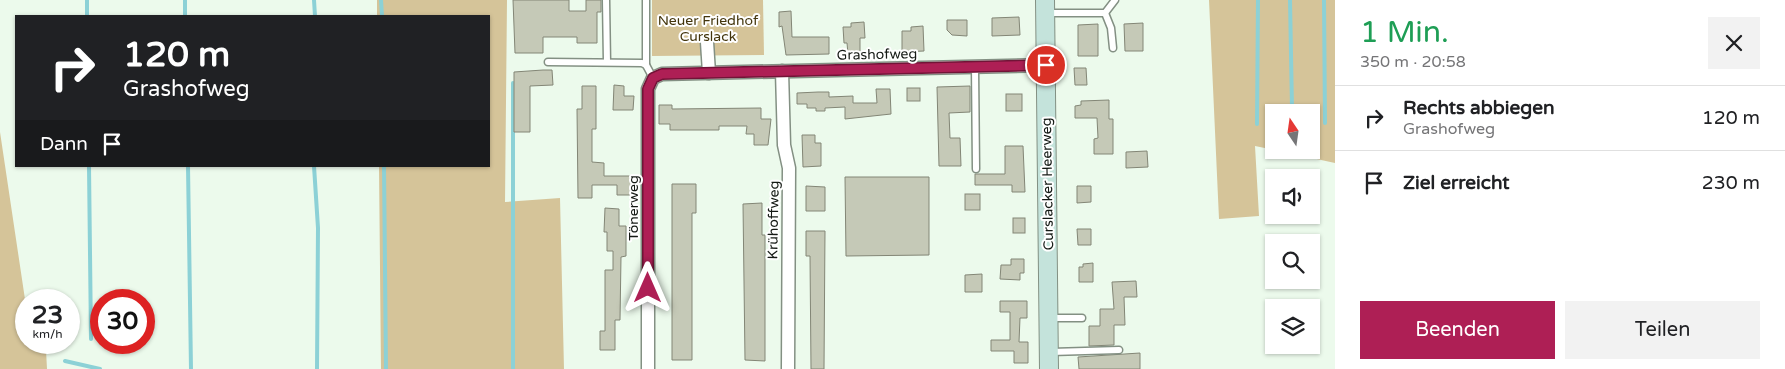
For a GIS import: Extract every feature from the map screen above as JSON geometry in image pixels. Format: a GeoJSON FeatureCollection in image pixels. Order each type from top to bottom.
{"type":"FeatureCollection","features":[{"type":"Feature","properties":{"kind":"main road","name":"Curslacker Heerweg"},"geometry":{"type":"LineString","coordinates":[[1045,7],[1049,360]]}},
{"type":"Feature","properties":{"kind":"street"},"geometry":{"type":"LineString","coordinates":[[707,42],[709,73]]}},
{"type":"Feature","properties":{"kind":"street","name":"Grashofweg"},"geometry":{"type":"LineString","coordinates":[[653,78],[662,74],[1046,65]]}},
{"type":"Feature","properties":{"kind":"street","name":"Krühoffweg"},"geometry":{"type":"LineString","coordinates":[[782,71],[784,145],[789,168],[788,369]]}},
{"type":"Feature","properties":{"kind":"street","name":"Tönerweg"},"geometry":{"type":"LineString","coordinates":[[648,369],[648,89],[653,78]]}},
{"type":"Feature","properties":{"kind":"lane"},"geometry":{"type":"LineString","coordinates":[[606,0],[607,62]]}},
{"type":"Feature","properties":{"kind":"lane"},"geometry":{"type":"LineString","coordinates":[[646,0],[646,65],[653,78]]}},
{"type":"Feature","properties":{"kind":"lane"},"geometry":{"type":"LineString","coordinates":[[1106,13],[1115,0]]}},
{"type":"Feature","properties":{"kind":"lane"},"geometry":{"type":"LineString","coordinates":[[1045,7],[1106,13]]}},
{"type":"Feature","properties":{"kind":"lane"},"geometry":{"type":"LineString","coordinates":[[1106,13],[1111,28],[1113,48]]}},
{"type":"Feature","properties":{"kind":"lane"},"geometry":{"type":"LineString","coordinates":[[548,62],[607,62],[646,65]]}},
{"type":"Feature","properties":{"kind":"lane"},"geometry":{"type":"LineString","coordinates":[[975,67],[976,169]]}},
{"type":"Feature","properties":{"kind":"lane"},"geometry":{"type":"LineString","coordinates":[[1049,318],[1082,318]]}},
{"type":"Feature","properties":{"kind":"lane"},"geometry":{"type":"LineString","coordinates":[[1049,360],[1119,350]]}},
{"type":"Feature","properties":{"kind":"green space"},"geometry":{"type":"Polygon","coordinates":[[[377,0],[507,0],[505,202],[560,198],[564,369],[381,369],[379,167],[490,167],[490,15],[377,15],[377,0]]]}},
{"type":"Feature","properties":{"kind":"green space","name":"Neuer Friedhof Curslack"},"geometry":{"type":"Polygon","coordinates":[[[652,0],[763,0],[764,55],[652,56],[652,0]]]}},
{"type":"Feature","properties":{"kind":"green space"},"geometry":{"type":"Polygon","coordinates":[[[1209,0],[1335,0],[1335,163],[1317,159],[1320,159],[1320,104],[1265,104],[1265,148],[1255,146],[1259,216],[1219,219],[1209,0]]]}},
{"type":"Feature","properties":{"kind":"green space"},"geometry":{"type":"Polygon","coordinates":[[[0,132],[23,289],[15,289],[15,354],[46,354],[47,369],[0,369],[0,132]]]}},
{"type":"Feature","properties":{"kind":"building"},"geometry":{"type":"Polygon","coordinates":[[[513,0],[569,0],[569,11],[586,11],[586,0],[601,0],[601,12],[597,12],[597,43],[577,43],[577,37],[543,37],[543,53],[515,53],[513,0]]]}},
{"type":"Feature","properties":{"kind":"building"},"geometry":{"type":"Polygon","coordinates":[[[791,11],[792,37],[829,37],[829,54],[786,55],[782,26],[779,27],[779,12],[791,11]]]}},
{"type":"Feature","properties":{"kind":"building"},"geometry":{"type":"Polygon","coordinates":[[[1019,17],[1020,35],[992,36],[992,18],[1019,17]]]}},
{"type":"Feature","properties":{"kind":"building"},"geometry":{"type":"Polygon","coordinates":[[[947,20],[967,20],[967,36],[952,35],[947,30],[947,20]]]}},
{"type":"Feature","properties":{"kind":"building"},"geometry":{"type":"Polygon","coordinates":[[[864,22],[865,38],[860,38],[860,54],[848,54],[847,43],[844,43],[843,27],[851,27],[851,23],[864,22]]]}},
{"type":"Feature","properties":{"kind":"building"},"geometry":{"type":"Polygon","coordinates":[[[1143,23],[1143,51],[1125,51],[1124,24],[1143,23]]]}},
{"type":"Feature","properties":{"kind":"building"},"geometry":{"type":"Polygon","coordinates":[[[1098,24],[1098,56],[1078,56],[1078,25],[1098,24]]]}},
{"type":"Feature","properties":{"kind":"building"},"geometry":{"type":"Polygon","coordinates":[[[923,26],[924,51],[902,52],[902,31],[911,31],[911,27],[923,26]]]}},
{"type":"Feature","properties":{"kind":"building"},"geometry":{"type":"Polygon","coordinates":[[[1074,68],[1086,68],[1087,85],[1075,85],[1074,68]]]}},
{"type":"Feature","properties":{"kind":"building"},"geometry":{"type":"Polygon","coordinates":[[[552,70],[553,85],[530,86],[530,132],[514,132],[514,72],[552,70]]]}},
{"type":"Feature","properties":{"kind":"building"},"geometry":{"type":"Polygon","coordinates":[[[614,85],[624,86],[624,96],[634,96],[633,110],[613,110],[614,85]]]}},
{"type":"Feature","properties":{"kind":"building"},"geometry":{"type":"Polygon","coordinates":[[[582,86],[596,86],[596,129],[592,129],[592,162],[604,163],[604,176],[632,176],[632,195],[617,195],[617,185],[592,185],[592,198],[578,198],[577,109],[582,109],[582,86]]]}},
{"type":"Feature","properties":{"kind":"building"},"geometry":{"type":"Polygon","coordinates":[[[970,86],[970,112],[949,113],[950,138],[960,138],[961,166],[939,166],[937,87],[970,86]]]}},
{"type":"Feature","properties":{"kind":"building"},"geometry":{"type":"Polygon","coordinates":[[[907,88],[920,88],[920,101],[907,101],[907,88]]]}},
{"type":"Feature","properties":{"kind":"building"},"geometry":{"type":"Polygon","coordinates":[[[876,89],[890,89],[891,114],[845,119],[845,107],[825,108],[825,111],[816,111],[816,108],[807,108],[807,104],[797,104],[797,93],[818,92],[829,92],[829,97],[853,96],[853,103],[877,103],[876,89]]]}},
{"type":"Feature","properties":{"kind":"building"},"geometry":{"type":"Polygon","coordinates":[[[1006,94],[1022,94],[1022,111],[1006,111],[1006,94]]]}},
{"type":"Feature","properties":{"kind":"building"},"geometry":{"type":"Polygon","coordinates":[[[1109,100],[1109,119],[1113,119],[1113,154],[1094,154],[1094,139],[1098,138],[1097,118],[1075,118],[1075,106],[1081,105],[1081,101],[1109,100]]]}},
{"type":"Feature","properties":{"kind":"building"},"geometry":{"type":"Polygon","coordinates":[[[659,105],[672,105],[672,109],[761,108],[761,119],[771,119],[768,145],[754,145],[754,134],[746,134],[747,126],[719,126],[719,130],[670,130],[670,124],[659,124],[659,105]]]}},
{"type":"Feature","properties":{"kind":"building"},"geometry":{"type":"Polygon","coordinates":[[[802,135],[815,135],[815,143],[821,143],[821,166],[803,167],[802,135]]]}},
{"type":"Feature","properties":{"kind":"building"},"geometry":{"type":"Polygon","coordinates":[[[1005,146],[1023,146],[1025,192],[1012,192],[1012,185],[975,185],[975,174],[1005,174],[1005,146]]]}},
{"type":"Feature","properties":{"kind":"building"},"geometry":{"type":"Polygon","coordinates":[[[1147,151],[1148,167],[1126,168],[1126,152],[1147,151]]]}},
{"type":"Feature","properties":{"kind":"building"},"geometry":{"type":"Polygon","coordinates":[[[845,177],[929,177],[929,255],[846,256],[845,177]]]}},
{"type":"Feature","properties":{"kind":"building"},"geometry":{"type":"Polygon","coordinates":[[[672,184],[696,184],[696,213],[692,213],[692,360],[672,360],[672,184]]]}},
{"type":"Feature","properties":{"kind":"building"},"geometry":{"type":"Polygon","coordinates":[[[806,186],[825,187],[825,211],[806,211],[806,186]]]}},
{"type":"Feature","properties":{"kind":"building"},"geometry":{"type":"Polygon","coordinates":[[[1077,186],[1091,186],[1091,202],[1077,203],[1077,186]]]}},
{"type":"Feature","properties":{"kind":"building"},"geometry":{"type":"Polygon","coordinates":[[[965,194],[980,194],[980,210],[965,210],[965,194]]]}},
{"type":"Feature","properties":{"kind":"building"},"geometry":{"type":"Polygon","coordinates":[[[762,203],[762,235],[765,235],[765,361],[745,360],[743,204],[762,203]]]}},
{"type":"Feature","properties":{"kind":"building"},"geometry":{"type":"Polygon","coordinates":[[[605,208],[619,209],[619,226],[626,226],[626,256],[621,257],[620,320],[615,320],[615,350],[600,350],[600,331],[605,331],[605,270],[613,270],[613,251],[607,251],[607,232],[604,232],[605,208]]]}},
{"type":"Feature","properties":{"kind":"building"},"geometry":{"type":"Polygon","coordinates":[[[1013,218],[1025,218],[1025,233],[1013,233],[1013,218]]]}},
{"type":"Feature","properties":{"kind":"building"},"geometry":{"type":"Polygon","coordinates":[[[1077,229],[1091,229],[1091,245],[1078,245],[1077,229]]]}},
{"type":"Feature","properties":{"kind":"building"},"geometry":{"type":"Polygon","coordinates":[[[806,231],[825,231],[824,369],[811,369],[810,256],[806,256],[806,231]]]}},
{"type":"Feature","properties":{"kind":"building"},"geometry":{"type":"Polygon","coordinates":[[[1011,259],[1024,259],[1024,273],[1020,273],[1020,280],[1000,279],[1001,265],[1011,265],[1011,259]]]}},
{"type":"Feature","properties":{"kind":"building"},"geometry":{"type":"Polygon","coordinates":[[[1093,263],[1093,282],[1079,282],[1079,267],[1083,267],[1083,264],[1093,263]]]}},
{"type":"Feature","properties":{"kind":"building"},"geometry":{"type":"Polygon","coordinates":[[[982,274],[982,292],[965,292],[965,275],[982,274]]]}},
{"type":"Feature","properties":{"kind":"building"},"geometry":{"type":"Polygon","coordinates":[[[1136,281],[1137,297],[1124,297],[1125,325],[1114,325],[1114,345],[1089,346],[1089,326],[1100,326],[1100,309],[1114,309],[1112,282],[1136,281]]]}},
{"type":"Feature","properties":{"kind":"building"},"geometry":{"type":"Polygon","coordinates":[[[1000,301],[1027,301],[1027,318],[1020,318],[1019,342],[1028,342],[1028,363],[1014,363],[1014,351],[991,351],[991,340],[1010,340],[1010,312],[1000,312],[1000,301]]]}},
{"type":"Feature","properties":{"kind":"building"},"geometry":{"type":"Polygon","coordinates":[[[1140,353],[1140,369],[1079,369],[1078,357],[1140,353]]]}},
{"type":"Feature","properties":{"kind":"waterway"},"geometry":{"type":"LineString","coordinates":[[87,0],[87,15]]}},
{"type":"Feature","properties":{"kind":"waterway"},"geometry":{"type":"LineString","coordinates":[[185,0],[185,15]]}},
{"type":"Feature","properties":{"kind":"waterway"},"geometry":{"type":"LineString","coordinates":[[314,0],[315,15]]}},
{"type":"Feature","properties":{"kind":"waterway"},"geometry":{"type":"LineString","coordinates":[[381,0],[382,15]]}},
{"type":"Feature","properties":{"kind":"waterway"},"geometry":{"type":"LineString","coordinates":[[1257,124],[1258,0]]}},
{"type":"Feature","properties":{"kind":"waterway"},"geometry":{"type":"LineString","coordinates":[[1290,0],[1292,104]]}},
{"type":"Feature","properties":{"kind":"waterway"},"geometry":{"type":"LineString","coordinates":[[1324,0],[1325,123]]}},
{"type":"Feature","properties":{"kind":"waterway"},"geometry":{"type":"LineString","coordinates":[[513,83],[513,369]]}},
{"type":"Feature","properties":{"kind":"waterway"},"geometry":{"type":"LineString","coordinates":[[89,167],[90,289]]}},
{"type":"Feature","properties":{"kind":"waterway"},"geometry":{"type":"LineString","coordinates":[[188,167],[191,369]]}},
{"type":"Feature","properties":{"kind":"waterway"},"geometry":{"type":"LineString","coordinates":[[314,167],[318,228],[317,369]]}},
{"type":"Feature","properties":{"kind":"waterway"},"geometry":{"type":"LineString","coordinates":[[384,167],[386,369]]}},
{"type":"Feature","properties":{"kind":"waterway"},"geometry":{"type":"LineString","coordinates":[[65,361],[100,369]]}},
{"type":"Feature","properties":{"kind":"route"},"geometry":{"type":"LineString","coordinates":[[648,288],[648,89],[653,78],[662,74],[1046,65]]}}]}
